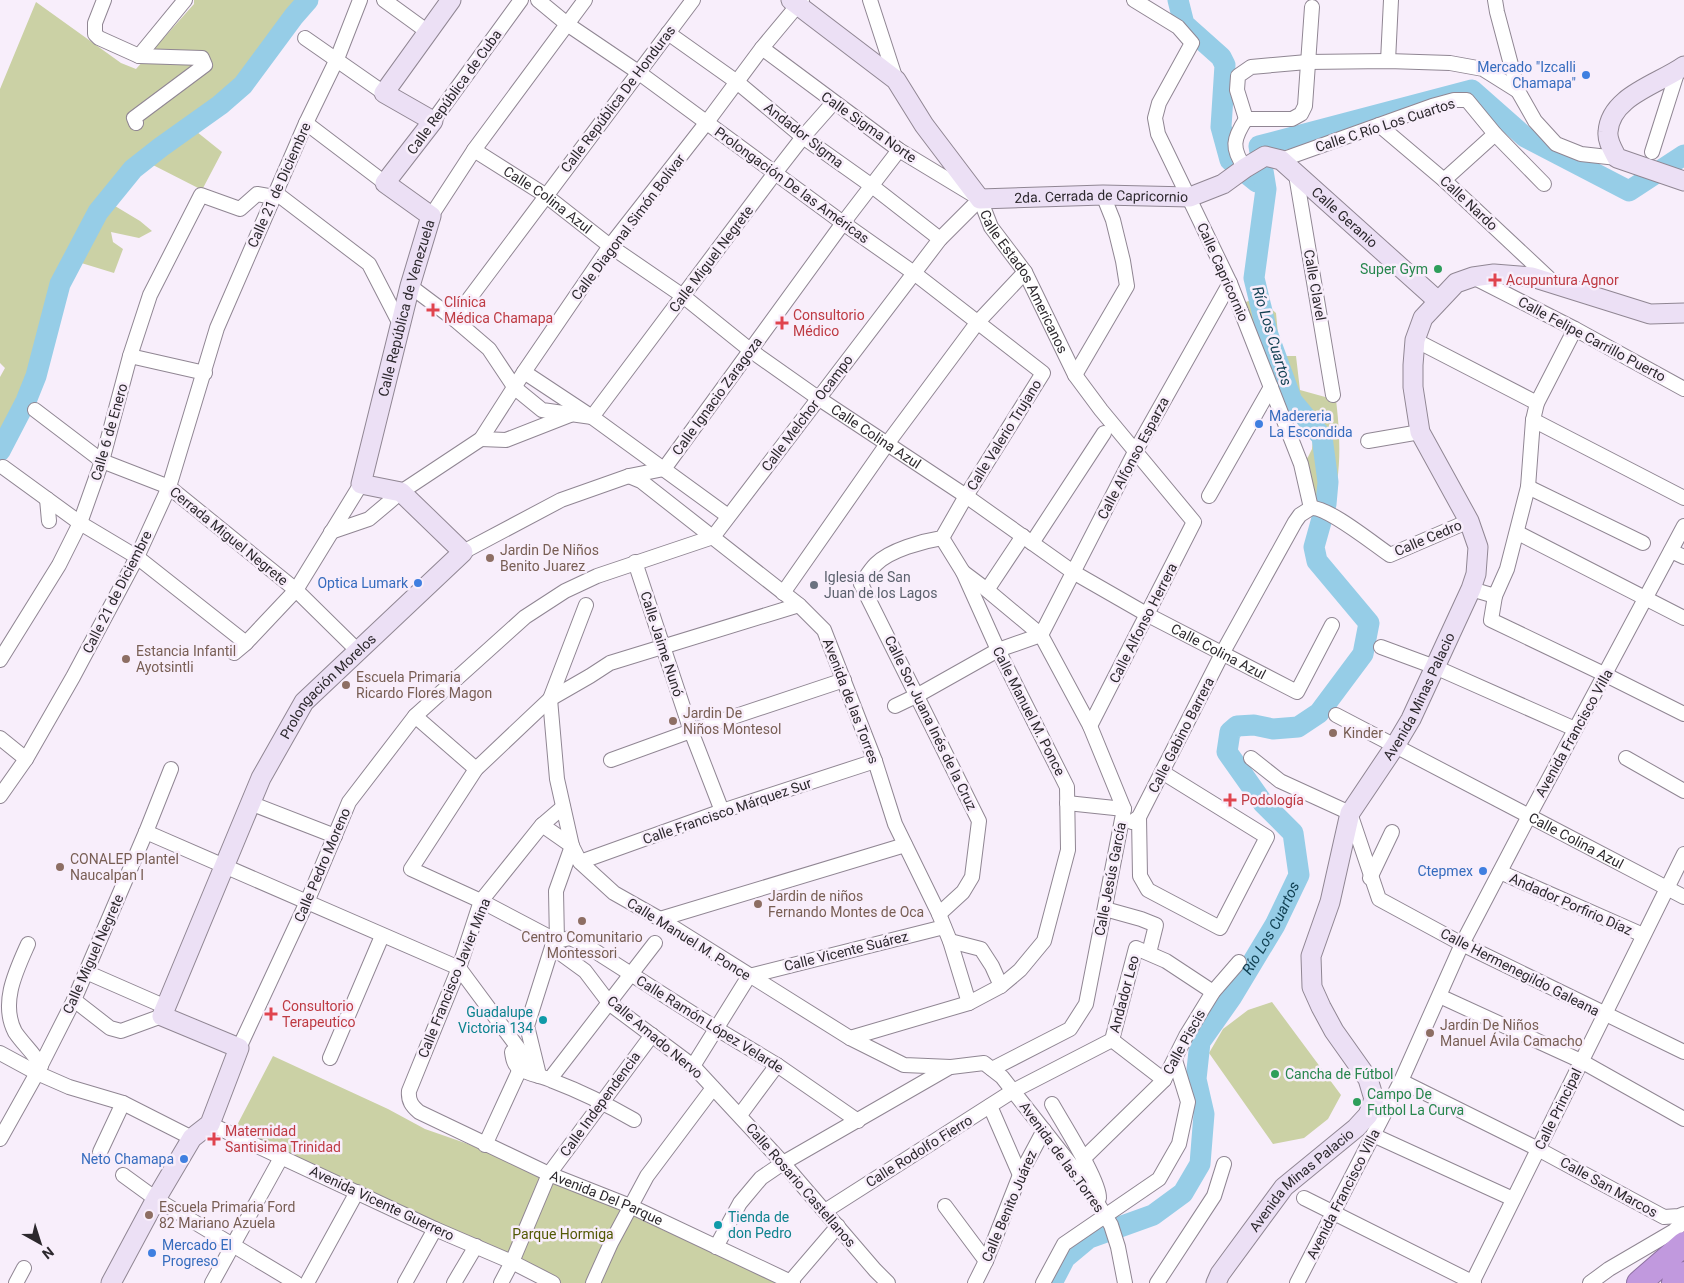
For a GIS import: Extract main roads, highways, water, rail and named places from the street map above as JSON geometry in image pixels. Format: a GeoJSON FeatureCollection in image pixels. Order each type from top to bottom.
{"type":"FeatureCollection","features":[{"type":"Feature","properties":{"kind":"highway"},"geometry":{"type":"LineString","coordinates":[[1645,1278],[1681,1232]]}},
{"type":"Feature","properties":{"kind":"highway"},"geometry":{"type":"LineString","coordinates":[[1674,1283],[1684,1274]]}},
{"type":"Feature","properties":{"kind":"main road","name":"Calle República de Cuba"},"geometry":{"type":"LineString","coordinates":[[431,216],[386,183],[434,122],[384,93],[451,0]]}},
{"type":"Feature","properties":{"kind":"main road","name":"Calle Estados Americanos"},"geometry":{"type":"LineString","coordinates":[[797,2],[896,80],[924,125],[980,199]]}},
{"type":"Feature","properties":{"kind":"main road"},"geometry":{"type":"LineString","coordinates":[[1682,64],[1622,103],[1612,116],[1608,132],[1609,141],[1617,158],[1684,181]]}},
{"type":"Feature","properties":{"kind":"main road","name":"2da. Cerrada de Capricornio"},"geometry":{"type":"LineString","coordinates":[[980,199],[1103,195],[1190,197],[1223,184],[1245,168],[1273,158],[1296,175]]}},
{"type":"Feature","properties":{"kind":"main road","name":"Calle Geranio"},"geometry":{"type":"LineString","coordinates":[[1296,175],[1438,301]]}},
{"type":"Feature","properties":{"kind":"main road","name":"Calle República de Venezuela"},"geometry":{"type":"LineString","coordinates":[[431,216],[410,286],[361,484],[400,492],[463,552]]}},
{"type":"Feature","properties":{"kind":"main road","name":"Avenida Minas Palacio"},"geometry":{"type":"LineString","coordinates":[[1216,1283],[1220,1274],[1284,1187],[1356,1128],[1381,1102],[1368,1079],[1334,1031],[1312,987],[1311,956],[1330,902],[1350,813],[1411,719],[1476,574],[1478,547],[1469,521],[1420,432],[1413,387],[1415,340],[1423,318],[1456,283],[1473,277],[1494,274],[1532,277],[1650,314],[1684,313]]}},
{"type":"Feature","properties":{"kind":"main road","name":"Prolongación Morelos"},"geometry":{"type":"LineString","coordinates":[[110,1283],[192,1138],[210,1124],[239,1048],[164,1012],[261,778],[304,702],[463,552]]}},
{"type":"Feature","properties":{"kind":"waterway"},"geometry":{"type":"LineString","coordinates":[[0,451],[26,401],[36,376],[60,284],[98,212],[133,169],[220,105],[243,85],[308,0]]}},
{"type":"Feature","properties":{"kind":"waterway"},"geometry":{"type":"LineString","coordinates":[[1178,0],[1184,24],[1221,57],[1225,65],[1221,127],[1230,160],[1257,182]]}},
{"type":"Feature","properties":{"kind":"waterway","name":"Río Los Cuartos"},"geometry":{"type":"LineString","coordinates":[[1052,1283],[1065,1258],[1089,1238],[1153,1215],[1183,1193],[1200,1164],[1204,1114],[1196,1079],[1200,1042],[1231,998],[1275,925],[1299,875],[1293,833],[1263,803],[1227,752],[1230,732],[1237,726],[1254,725],[1273,729],[1298,727],[1319,713],[1363,654],[1369,623],[1317,561],[1314,547],[1326,504],[1328,482],[1322,437],[1292,401],[1267,332],[1254,278],[1266,189],[1259,146],[1472,90],[1525,137],[1629,191],[1684,155]]}},
{"type":"Feature","properties":{"kind":"place","name":"Mercado \"Izcalli Chamapa\""},"geometry":{"type":"Point","coordinates":[1586,75]}},
{"type":"Feature","properties":{"kind":"place","name":"Super Gym"},"geometry":{"type":"Point","coordinates":[1438,269]}},
{"type":"Feature","properties":{"kind":"place","name":"Acupuntura Agnor"},"geometry":{"type":"Point","coordinates":[1495,280]}},
{"type":"Feature","properties":{"kind":"place","name":"Clínica Médica Chamapa"},"geometry":{"type":"Point","coordinates":[433,310]}},
{"type":"Feature","properties":{"kind":"place","name":"Consultorio Médico"},"geometry":{"type":"Point","coordinates":[782,323]}},
{"type":"Feature","properties":{"kind":"place","name":"Madereria La Escondida"},"geometry":{"type":"Point","coordinates":[1259,424]}},
{"type":"Feature","properties":{"kind":"place","name":"Jardin De Niños Benito Juarez"},"geometry":{"type":"Point","coordinates":[490,558]}},
{"type":"Feature","properties":{"kind":"place","name":"Optica Lumark"},"geometry":{"type":"Point","coordinates":[418,583]}},
{"type":"Feature","properties":{"kind":"place","name":"Iglesia de San Juan de los Lagos"},"geometry":{"type":"Point","coordinates":[814,585]}},
{"type":"Feature","properties":{"kind":"place","name":"Estancia Infantil Ayotsintli"},"geometry":{"type":"Point","coordinates":[126,659]}},
{"type":"Feature","properties":{"kind":"place","name":"Escuela Primaria Ricardo Flores Magon"},"geometry":{"type":"Point","coordinates":[346,685]}},
{"type":"Feature","properties":{"kind":"place","name":"Jardin De Niños Montesol"},"geometry":{"type":"Point","coordinates":[673,721]}},
{"type":"Feature","properties":{"kind":"place","name":"Kinder"},"geometry":{"type":"Point","coordinates":[1333,733]}},
{"type":"Feature","properties":{"kind":"place","name":"Podología"},"geometry":{"type":"Point","coordinates":[1230,800]}},
{"type":"Feature","properties":{"kind":"place","name":"CONALEP Plantel Naucalpan I"},"geometry":{"type":"Point","coordinates":[60,867]}},
{"type":"Feature","properties":{"kind":"place","name":"Ctepmex"},"geometry":{"type":"Point","coordinates":[1483,871]}},
{"type":"Feature","properties":{"kind":"place","name":"Jardin de niños Fernando Montes de Oca"},"geometry":{"type":"Point","coordinates":[758,904]}},
{"type":"Feature","properties":{"kind":"place","name":"Centro Comunitario Montessori"},"geometry":{"type":"Point","coordinates":[582,921]}},
{"type":"Feature","properties":{"kind":"place","name":"Consultorio Terapeutico"},"geometry":{"type":"Point","coordinates":[271,1014]}},
{"type":"Feature","properties":{"kind":"place","name":"Guadalupe Victoria 134"},"geometry":{"type":"Point","coordinates":[543,1020]}},
{"type":"Feature","properties":{"kind":"place","name":"Jardin De Niños Manuel Ávila Camacho"},"geometry":{"type":"Point","coordinates":[1430,1033]}},
{"type":"Feature","properties":{"kind":"place","name":"Cancha de Fútbol"},"geometry":{"type":"Point","coordinates":[1275,1074]}},
{"type":"Feature","properties":{"kind":"place","name":"Campo De Futbol La Curva"},"geometry":{"type":"Point","coordinates":[1357,1102]}},
{"type":"Feature","properties":{"kind":"place","name":"Maternidad Santisima Trinidad"},"geometry":{"type":"Point","coordinates":[214,1139]}},
{"type":"Feature","properties":{"kind":"place","name":"Neto Chamapa"},"geometry":{"type":"Point","coordinates":[184,1159]}},
{"type":"Feature","properties":{"kind":"place","name":"Escuela Primaria Ford 82 Mariano Azuela"},"geometry":{"type":"Point","coordinates":[149,1215]}},
{"type":"Feature","properties":{"kind":"place","name":"Tienda de don Pedro"},"geometry":{"type":"Point","coordinates":[718,1225]}},
{"type":"Feature","properties":{"kind":"place","name":"Mercado El Progreso"},"geometry":{"type":"Point","coordinates":[152,1253]}},
{"type":"Feature","properties":{"kind":"park label","name":"Parque Hormiga"},"geometry":{"type":"Point","coordinates":[563,1234]}}]}
